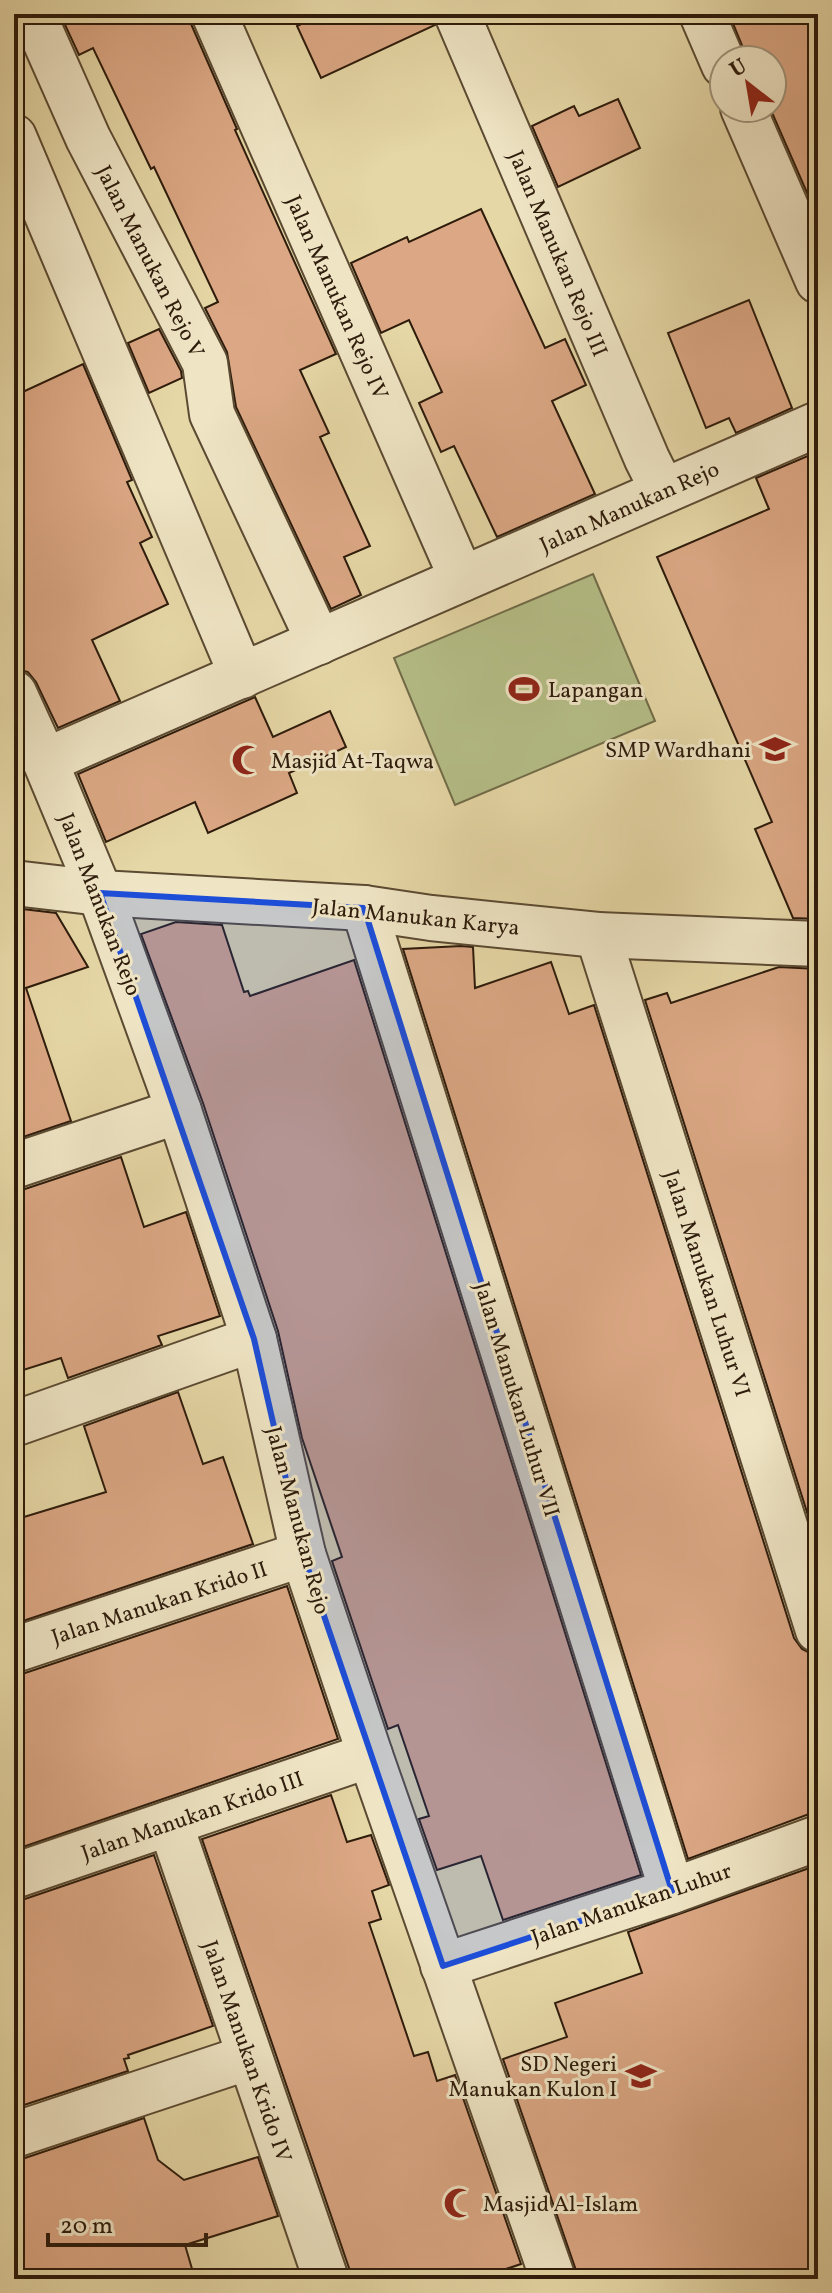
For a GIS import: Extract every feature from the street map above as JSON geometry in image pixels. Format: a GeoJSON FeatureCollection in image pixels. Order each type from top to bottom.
{"type":"FeatureCollection","features":[{"type":"Feature","properties":{"kind":"street","name":"Jalan Manukan Rejo V"},"geometry":{"type":"LineString","coordinates":[[33,14],[88,138],[205,363],[212,414],[319,642]]}},
{"type":"Feature","properties":{"kind":"street","name":"Jalan Manukan Rejo IV"},"geometry":{"type":"LineString","coordinates":[[214,14],[462,579]]}},
{"type":"Feature","properties":{"kind":"street","name":"Jalan Manukan Rejo III"},"geometry":{"type":"LineString","coordinates":[[457,14],[663,491]]}},
{"type":"Feature","properties":{"kind":"street"},"geometry":{"type":"LineString","coordinates":[[702,14],[715,44]]}},
{"type":"Feature","properties":{"kind":"street"},"geometry":{"type":"LineString","coordinates":[[750,124],[818,281]]}},
{"type":"Feature","properties":{"kind":"street"},"geometry":{"type":"LineString","coordinates":[[14,137],[242,676]]}},
{"type":"Feature","properties":{"kind":"street","name":"Jalan Manukan Rejo"},"geometry":{"type":"LineString","coordinates":[[45,761],[818,424]]}},
{"type":"Feature","properties":{"kind":"street","name":"Jalan Manukan Rejo"},"geometry":{"type":"LineString","coordinates":[[14,693],[100,893],[179,1111],[254,1339],[303,1554],[553,2279]]}},
{"type":"Feature","properties":{"kind":"street","name":"Jalan Manukan Karya"},"geometry":{"type":"LineString","coordinates":[[14,883],[100,893],[364,908],[598,935],[818,944]]}},
{"type":"Feature","properties":{"kind":"street","name":"Jalan Manukan Luhur VII"},"geometry":{"type":"LineString","coordinates":[[364,908],[672,1891]]}},
{"type":"Feature","properties":{"kind":"street","name":"Jalan Manukan Luhur VI"},"geometry":{"type":"LineString","coordinates":[[598,935],[818,1630]]}},
{"type":"Feature","properties":{"kind":"street"},"geometry":{"type":"LineString","coordinates":[[14,1166],[179,1111]]}},
{"type":"Feature","properties":{"kind":"street"},"geometry":{"type":"LineString","coordinates":[[14,1424],[254,1339]]}},
{"type":"Feature","properties":{"kind":"street","name":"Jalan Manukan Krido II"},"geometry":{"type":"LineString","coordinates":[[14,1650],[303,1554]]}},
{"type":"Feature","properties":{"kind":"street","name":"Jalan Manukan Krido III"},"geometry":{"type":"LineString","coordinates":[[14,1876],[370,1755]]}},
{"type":"Feature","properties":{"kind":"street","name":"Jalan Manukan Krido IV"},"geometry":{"type":"LineString","coordinates":[[170,1823],[249,2057],[317,2277]]}},
{"type":"Feature","properties":{"kind":"street","name":"Jalan Manukan Luhur"},"geometry":{"type":"LineString","coordinates":[[443,1966],[672,1891],[818,1838]]}},
{"type":"Feature","properties":{"kind":"street"},"geometry":{"type":"LineString","coordinates":[[14,2135],[249,2057]]}},
{"type":"Feature","properties":{"kind":"highlighted area"},"geometry":{"type":"Polygon","coordinates":[[[100,893],[364,908],[672,1891],[443,1966],[303,1554],[254,1339],[100,893]]]}},
{"type":"Feature","properties":{"kind":"green space","name":"Lapangan"},"geometry":{"type":"Polygon","coordinates":[[[593,574],[655,721],[455,805],[394,658],[593,574]]]}},
{"type":"Feature","properties":{"kind":"building"},"geometry":{"type":"Polygon","coordinates":[[[60,14],[189,14],[235,130],[336,354],[300,370],[329,433],[320,437],[370,546],[344,557],[361,595],[331,609],[236,407],[227,352],[205,308],[218,302],[93,48],[79,55],[60,14]]]}},
{"type":"Feature","properties":{"kind":"building"},"geometry":{"type":"Polygon","coordinates":[[[322,14],[432,14],[435,25],[321,78],[297,26],[322,14]]]}},
{"type":"Feature","properties":{"kind":"building"},"geometry":{"type":"Polygon","coordinates":[[[729,14],[818,14],[818,218],[777,124],[788,124],[788,44],[741,44],[729,14]]]}},
{"type":"Feature","properties":{"kind":"building"},"geometry":{"type":"Polygon","coordinates":[[[618,99],[640,148],[558,187],[532,126],[574,106],[579,116],[618,99]]]}},
{"type":"Feature","properties":{"kind":"building"},"geometry":{"type":"Polygon","coordinates":[[[481,209],[545,348],[565,339],[586,385],[552,401],[595,494],[497,537],[454,446],[441,452],[419,403],[442,392],[409,320],[381,333],[351,263],[407,237],[409,242],[481,209]]]}},
{"type":"Feature","properties":{"kind":"building"},"geometry":{"type":"Polygon","coordinates":[[[749,300],[792,408],[736,433],[729,418],[706,428],[668,333],[749,300]]]}},
{"type":"Feature","properties":{"kind":"building"},"geometry":{"type":"Polygon","coordinates":[[[159,329],[182,378],[149,393],[128,343],[159,329]]]}},
{"type":"Feature","properties":{"kind":"building"},"geometry":{"type":"Polygon","coordinates":[[[83,364],[132,480],[127,482],[152,537],[140,543],[168,604],[92,640],[120,701],[58,728],[36,682],[28,672],[14,668],[14,396],[83,364]]]}},
{"type":"Feature","properties":{"kind":"building","name":"SMP Wardhani"},"geometry":{"type":"Polygon","coordinates":[[[810,455],[818,475],[818,919],[793,918],[755,829],[772,822],[657,557],[769,509],[756,478],[810,455]]]}},
{"type":"Feature","properties":{"kind":"building","name":"Masjid At-Taqwa"},"geometry":{"type":"Polygon","coordinates":[[[255,697],[273,737],[330,711],[346,747],[289,773],[297,793],[208,833],[195,802],[106,842],[78,774],[255,697]]]}},
{"type":"Feature","properties":{"kind":"building"},"geometry":{"type":"Polygon","coordinates":[[[14,908],[56,913],[88,967],[26,988],[71,1121],[14,1140],[14,908]]]}},
{"type":"Feature","properties":{"kind":"building"},"geometry":{"type":"Polygon","coordinates":[[[176,922],[222,925],[244,992],[248,991],[250,996],[354,960],[641,1875],[503,1920],[481,1856],[437,1870],[419,1819],[429,1816],[398,1725],[388,1729],[332,1561],[342,1557],[302,1438],[278,1331],[203,1103],[141,934],[176,922]]]}},
{"type":"Feature","properties":{"kind":"building"},"geometry":{"type":"Polygon","coordinates":[[[473,947],[475,988],[551,962],[569,1014],[594,1005],[794,1638],[802,1649],[818,1654],[818,1814],[809,1814],[688,1859],[403,949],[473,947]]]}},
{"type":"Feature","properties":{"kind":"building"},"geometry":{"type":"Polygon","coordinates":[[[779,967],[818,969],[818,1547],[645,1000],[667,993],[671,1003],[779,967]]]}},
{"type":"Feature","properties":{"kind":"building"},"geometry":{"type":"Polygon","coordinates":[[[121,1157],[144,1227],[186,1212],[220,1316],[158,1336],[162,1345],[68,1378],[61,1358],[14,1373],[14,1190],[121,1157]]]}},
{"type":"Feature","properties":{"kind":"building"},"geometry":{"type":"Polygon","coordinates":[[[178,1392],[203,1464],[223,1457],[253,1544],[14,1624],[14,1520],[106,1492],[84,1426],[178,1392]]]}},
{"type":"Feature","properties":{"kind":"building"},"geometry":{"type":"Polygon","coordinates":[[[287,1586],[338,1739],[14,1850],[14,1674],[22,1674],[287,1586]]]}},
{"type":"Feature","properties":{"kind":"building"},"geometry":{"type":"Polygon","coordinates":[[[331,1795],[347,1842],[371,1835],[389,1885],[372,1891],[381,1919],[369,1923],[414,2056],[428,2052],[437,2081],[455,2075],[521,2264],[476,2279],[350,2279],[350,2271],[202,1839],[331,1795]]]}},
{"type":"Feature","properties":{"kind":"building"},"geometry":{"type":"Polygon","coordinates":[[[154,1855],[213,2026],[128,2055],[129,2058],[124,2059],[128,2071],[21,2106],[14,2087],[14,1900],[22,1900],[154,1855]]]}},
{"type":"Feature","properties":{"kind":"building","name":"SD Negeri Manukan Kulon I"},"geometry":{"type":"Polygon","coordinates":[[[818,1865],[818,2279],[579,2279],[503,2059],[567,2037],[555,2003],[642,1973],[628,1932],[818,1865]]]}},
{"type":"Feature","properties":{"kind":"building"},"geometry":{"type":"Polygon","coordinates":[[[144,2118],[158,2160],[184,2180],[258,2157],[278,2216],[185,2245],[195,2279],[14,2279],[14,2159],[22,2159],[144,2118]]]}},
{"type":"Feature","properties":{"kind":"place","name":"Lapangan"},"geometry":{"type":"Point","coordinates":[524,689]}},
{"type":"Feature","properties":{"kind":"place","name":"SMP Wardhani"},"geometry":{"type":"Point","coordinates":[775,749]}},
{"type":"Feature","properties":{"kind":"place","name":"Masjid At-Taqwa"},"geometry":{"type":"Point","coordinates":[247,760]}},
{"type":"Feature","properties":{"kind":"place","name":"SD Negeri Manukan Kulon I"},"geometry":{"type":"Point","coordinates":[641,2076]}},
{"type":"Feature","properties":{"kind":"place","name":"Masjid Al-Islam"},"geometry":{"type":"Point","coordinates":[459,2203]}}]}
